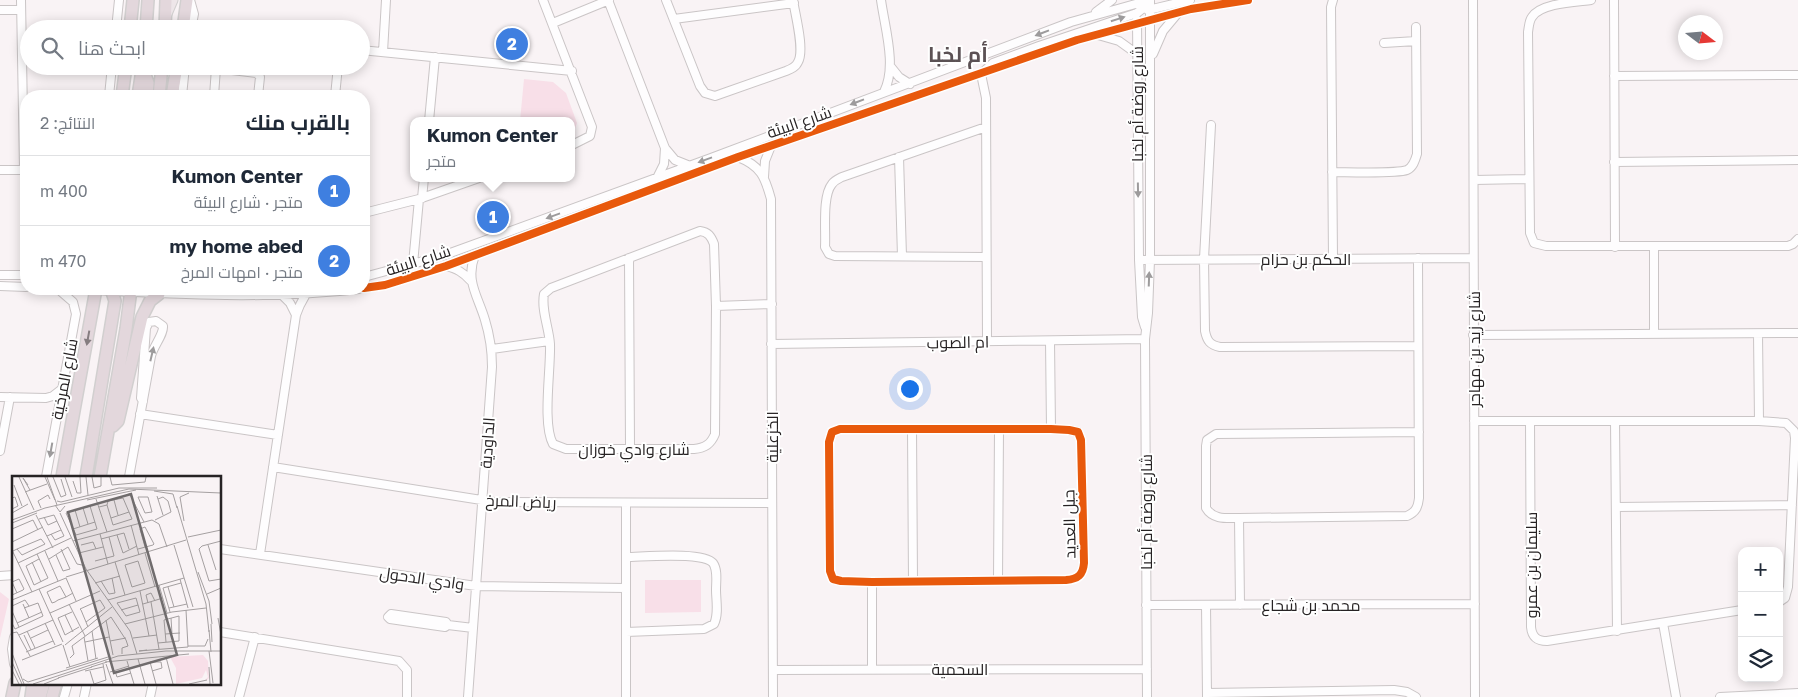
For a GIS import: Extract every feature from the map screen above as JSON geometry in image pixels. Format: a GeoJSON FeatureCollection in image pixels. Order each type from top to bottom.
{"type":"FeatureCollection","features":[{"type":"Feature","properties":{"kind":"highway"},"geometry":{"type":"LineString","coordinates":[[128,0],[129,20]]}},
{"type":"Feature","properties":{"kind":"highway"},"geometry":{"type":"LineString","coordinates":[[130,20],[133,0]]}},
{"type":"Feature","properties":{"kind":"highway"},"geometry":{"type":"LineString","coordinates":[[147,20],[148,0]]}},
{"type":"Feature","properties":{"kind":"highway"},"geometry":{"type":"LineString","coordinates":[[165,20],[166,0]]}},
{"type":"Feature","properties":{"kind":"highway"},"geometry":{"type":"LineString","coordinates":[[188,0],[189,20]]}},
{"type":"Feature","properties":{"kind":"highway"},"geometry":{"type":"LineString","coordinates":[[123,90],[125,75]]}},
{"type":"Feature","properties":{"kind":"highway"},"geometry":{"type":"LineString","coordinates":[[139,90],[141,75]]}},
{"type":"Feature","properties":{"kind":"highway"},"geometry":{"type":"LineString","coordinates":[[145,75],[148,83],[147,90]]}},
{"type":"Feature","properties":{"kind":"highway"},"geometry":{"type":"LineString","coordinates":[[160,90],[161,75]]}},
{"type":"Feature","properties":{"kind":"highway"},"geometry":{"type":"LineString","coordinates":[[173,90],[176,75]]}},
{"type":"Feature","properties":{"kind":"highway","name":"شارع المرخية"},"geometry":{"type":"LineString","coordinates":[[62,476],[95,295]]}},
{"type":"Feature","properties":{"kind":"highway"},"geometry":{"type":"LineString","coordinates":[[86,476],[115,301],[118,295]]}},
{"type":"Feature","properties":{"kind":"highway"},"geometry":{"type":"LineString","coordinates":[[100,476],[109,428],[121,295]]}},
{"type":"Feature","properties":{"kind":"highway"},"geometry":{"type":"LineString","coordinates":[[109,428],[118,421],[142,317],[150,301],[157,295]]}},
{"type":"Feature","properties":{"kind":"highway"},"geometry":{"type":"LineString","coordinates":[[66,456],[67,476]]}},
{"type":"Feature","properties":{"kind":"highway"},"geometry":{"type":"LineString","coordinates":[[12,697],[15,684]]}},
{"type":"Feature","properties":{"kind":"highway"},"geometry":{"type":"LineString","coordinates":[[31,697],[33,684]]}},
{"type":"Feature","properties":{"kind":"highway"},"geometry":{"type":"LineString","coordinates":[[40,697],[44,684]]}},
{"type":"Feature","properties":{"kind":"highway"},"geometry":{"type":"LineString","coordinates":[[52,697],[56,684]]}},
{"type":"Feature","properties":{"kind":"main road"},"geometry":{"type":"LineString","coordinates":[[166,20],[173,0]]}},
{"type":"Feature","properties":{"kind":"street"},"geometry":{"type":"LineString","coordinates":[[21,0],[21,20]]}},
{"type":"Feature","properties":{"kind":"street"},"geometry":{"type":"LineString","coordinates":[[117,20],[119,0]]}},
{"type":"Feature","properties":{"kind":"street"},"geometry":{"type":"LineString","coordinates":[[383,52],[386,0]]}},
{"type":"Feature","properties":{"kind":"street"},"geometry":{"type":"LineString","coordinates":[[543,0],[592,126],[590,136],[575,144]]}},
{"type":"Feature","properties":{"kind":"street"},"geometry":{"type":"LineString","coordinates":[[553,23],[609,0],[665,148],[675,160],[690,166]]}},
{"type":"Feature","properties":{"kind":"street"},"geometry":{"type":"LineString","coordinates":[[666,0],[700,86],[706,93],[719,96],[790,70],[798,63],[801,49],[794,2],[674,19]]}},
{"type":"Feature","properties":{"kind":"street"},"geometry":{"type":"LineString","coordinates":[[881,0],[891,67],[889,80],[884,92]]}},
{"type":"Feature","properties":{"kind":"street"},"geometry":{"type":"LineString","coordinates":[[1088,16],[1112,0]]}},
{"type":"Feature","properties":{"kind":"street","name":"شارع البيئة"},"geometry":{"type":"LineString","coordinates":[[370,275],[450,253],[690,166],[1088,16],[1138,2],[1150,4],[1190,0]]}},
{"type":"Feature","properties":{"kind":"street","name":"شارع البيئة"},"geometry":{"type":"LineString","coordinates":[[370,287],[385,285],[475,256],[738,157],[1094,35],[1178,12],[1248,0]]}},
{"type":"Feature","properties":{"kind":"street","name":"شارع زيد بن مهاجر"},"geometry":{"type":"LineString","coordinates":[[1473,0],[1475,697]]}},
{"type":"Feature","properties":{"kind":"street"},"geometry":{"type":"LineString","coordinates":[[1591,0],[1545,8],[1533,15],[1530,21],[1528,32],[1529,179],[1530,233],[1534,243],[1546,246],[1615,247],[1788,246],[1798,239]]}},
{"type":"Feature","properties":{"kind":"street"},"geometry":{"type":"LineString","coordinates":[[1614,0],[1615,247]]}},
{"type":"Feature","properties":{"kind":"street","name":"شارع روضة أم لخبا"},"geometry":{"type":"LineString","coordinates":[[1138,2],[1139,260],[1142,317],[1145,327]]}},
{"type":"Feature","properties":{"kind":"street"},"geometry":{"type":"LineString","coordinates":[[1330,2],[1333,259]]}},
{"type":"Feature","properties":{"kind":"street"},"geometry":{"type":"LineString","coordinates":[[987,342],[986,98],[981,74],[993,63],[1137,13],[1150,4]]}},
{"type":"Feature","properties":{"kind":"street"},"geometry":{"type":"LineString","coordinates":[[1137,23],[1150,4]]}},
{"type":"Feature","properties":{"kind":"street","name":"شارع روضة أم لخبا"},"geometry":{"type":"LineString","coordinates":[[1146,697],[1145,327],[1148,316],[1150,260],[1150,4]]}},
{"type":"Feature","properties":{"kind":"street"},"geometry":{"type":"LineString","coordinates":[[0,10],[21,10]]}},
{"type":"Feature","properties":{"kind":"street"},"geometry":{"type":"LineString","coordinates":[[1150,60],[1162,32],[1178,12]]}},
{"type":"Feature","properties":{"kind":"street"},"geometry":{"type":"LineString","coordinates":[[1332,172],[1401,171],[1412,166],[1416,161],[1416,27]]}},
{"type":"Feature","properties":{"kind":"street"},"geometry":{"type":"LineString","coordinates":[[1094,35],[1120,40],[1137,54]]}},
{"type":"Feature","properties":{"kind":"street"},"geometry":{"type":"LineString","coordinates":[[1384,43],[1416,41]]}},
{"type":"Feature","properties":{"kind":"street"},"geometry":{"type":"LineString","coordinates":[[370,51],[572,71]]}},
{"type":"Feature","properties":{"kind":"street"},"geometry":{"type":"LineString","coordinates":[[429,117],[435,57]]}},
{"type":"Feature","properties":{"kind":"street"},"geometry":{"type":"LineString","coordinates":[[891,67],[898,77],[910,84]]}},
{"type":"Feature","properties":{"kind":"street"},"geometry":{"type":"LineString","coordinates":[[23,75],[23,90]]}},
{"type":"Feature","properties":{"kind":"street"},"geometry":{"type":"LineString","coordinates":[[110,90],[111,75]]}},
{"type":"Feature","properties":{"kind":"street"},"geometry":{"type":"LineString","coordinates":[[183,90],[184,75]]}},
{"type":"Feature","properties":{"kind":"street"},"geometry":{"type":"LineString","coordinates":[[214,90],[216,75]]}},
{"type":"Feature","properties":{"kind":"street"},"geometry":{"type":"LineString","coordinates":[[258,75],[259,90]]}},
{"type":"Feature","properties":{"kind":"street"},"geometry":{"type":"LineString","coordinates":[[336,90],[337,75]]}},
{"type":"Feature","properties":{"kind":"street"},"geometry":{"type":"LineString","coordinates":[[1614,76],[1798,75]]}},
{"type":"Feature","properties":{"kind":"street"},"geometry":{"type":"LineString","coordinates":[[1211,126],[1204,259],[1205,331],[1208,341],[1215,346],[1418,346]]}},
{"type":"Feature","properties":{"kind":"street"},"geometry":{"type":"LineString","coordinates":[[986,127],[842,176],[831,185],[826,201],[826,247],[829,254],[835,256],[986,257]]}},
{"type":"Feature","properties":{"kind":"street","name":"الخزعلية"},"geometry":{"type":"LineString","coordinates":[[771,146],[765,161],[764,177],[771,199],[773,697]]}},
{"type":"Feature","properties":{"kind":"street"},"geometry":{"type":"LineString","coordinates":[[657,178],[664,164],[665,148]]}},
{"type":"Feature","properties":{"kind":"street"},"geometry":{"type":"LineString","coordinates":[[738,157],[753,165],[764,177]]}},
{"type":"Feature","properties":{"kind":"street"},"geometry":{"type":"LineString","coordinates":[[899,157],[902,256]]}},
{"type":"Feature","properties":{"kind":"street"},"geometry":{"type":"LineString","coordinates":[[1614,162],[1798,160]]}},
{"type":"Feature","properties":{"kind":"street"},"geometry":{"type":"LineString","coordinates":[[0,170],[20,170]]}},
{"type":"Feature","properties":{"kind":"street"},"geometry":{"type":"LineString","coordinates":[[1474,180],[1529,179]]}},
{"type":"Feature","properties":{"kind":"street"},"geometry":{"type":"LineString","coordinates":[[413,264],[423,182]]}},
{"type":"Feature","properties":{"kind":"street"},"geometry":{"type":"LineString","coordinates":[[370,212],[420,199],[468,182]]}},
{"type":"Feature","properties":{"kind":"street","name":"شارع وادي خوزان"},"geometry":{"type":"LineString","coordinates":[[700,231],[706,232],[712,237],[714,244],[716,306],[715,434],[708,446],[702,448],[566,449],[553,444],[548,428],[550,341],[543,298],[547,290],[630,258],[700,231]]}},
{"type":"Feature","properties":{"kind":"street"},"geometry":{"type":"LineString","coordinates":[[1654,247],[1654,334]]}},
{"type":"Feature","properties":{"kind":"street","name":"الداودية"},"geometry":{"type":"LineString","coordinates":[[468,697],[491,390],[492,349],[485,319],[471,281],[472,264],[475,256]]}},
{"type":"Feature","properties":{"kind":"street"},"geometry":{"type":"LineString","coordinates":[[630,258],[630,448]]}},
{"type":"Feature","properties":{"kind":"street"},"geometry":{"type":"LineString","coordinates":[[1418,258],[1418,346],[1419,432],[1419,498],[1417,509],[1412,514],[1399,516],[1239,518],[1216,517],[1206,508],[1206,446],[1207,440],[1216,434],[1419,432]]}},
{"type":"Feature","properties":{"kind":"street","name":"الحكم بن حزام"},"geometry":{"type":"LineString","coordinates":[[1139,260],[1473,258]]}},
{"type":"Feature","properties":{"kind":"street"},"geometry":{"type":"LineString","coordinates":[[446,266],[457,269],[471,281]]}},
{"type":"Feature","properties":{"kind":"street"},"geometry":{"type":"LineString","coordinates":[[0,275],[20,275]]}},
{"type":"Feature","properties":{"kind":"street"},"geometry":{"type":"LineString","coordinates":[[0,286],[20,287]]}},
{"type":"Feature","properties":{"kind":"street","name":"شارع المرخية"},"geometry":{"type":"LineString","coordinates":[[46,476],[76,314],[73,302],[65,295]]}},
{"type":"Feature","properties":{"kind":"street"},"geometry":{"type":"LineString","coordinates":[[282,295],[290,303],[296,316]]}},
{"type":"Feature","properties":{"kind":"street"},"geometry":{"type":"LineString","coordinates":[[260,554],[296,316],[305,295]]}},
{"type":"Feature","properties":{"kind":"street"},"geometry":{"type":"LineString","coordinates":[[716,306],[772,304]]}},
{"type":"Feature","properties":{"kind":"street"},"geometry":{"type":"LineString","coordinates":[[129,476],[153,349],[163,332],[162,326],[156,321],[149,322],[146,328],[142,401]]}},
{"type":"Feature","properties":{"kind":"street"},"geometry":{"type":"LineString","coordinates":[[1474,335],[1798,333]]}},
{"type":"Feature","properties":{"kind":"street"},"geometry":{"type":"LineString","coordinates":[[1758,334],[1759,420]]}},
{"type":"Feature","properties":{"kind":"street","name":"ام الصوب"},"geometry":{"type":"LineString","coordinates":[[771,344],[1145,339]]}},
{"type":"Feature","properties":{"kind":"street"},"geometry":{"type":"LineString","coordinates":[[1050,340],[1051,430]]}},
{"type":"Feature","properties":{"kind":"street"},"geometry":{"type":"LineString","coordinates":[[492,349],[550,341]]}},
{"type":"Feature","properties":{"kind":"street"},"geometry":{"type":"LineString","coordinates":[[0,398],[42,398],[54,396],[62,389]]}},
{"type":"Feature","properties":{"kind":"street"},"geometry":{"type":"LineString","coordinates":[[0,451],[10,397]]}},
{"type":"Feature","properties":{"kind":"street"},"geometry":{"type":"LineString","coordinates":[[42,398],[53,402],[58,407]]}},
{"type":"Feature","properties":{"kind":"street"},"geometry":{"type":"LineString","coordinates":[[140,414],[278,435]]}},
{"type":"Feature","properties":{"kind":"street"},"geometry":{"type":"LineString","coordinates":[[1474,421],[1759,420],[1786,423],[1794,431],[1795,438],[1787,592],[1783,599]]}},
{"type":"Feature","properties":{"kind":"street"},"geometry":{"type":"LineString","coordinates":[[1615,421],[1617,631]]}},
{"type":"Feature","properties":{"kind":"street","name":"سليمان بن عمرو"},"geometry":{"type":"LineString","coordinates":[[1530,422],[1531,627],[1534,636],[1542,641],[1547,641],[1738,611]]}},
{"type":"Feature","properties":{"kind":"street","name":"جبل العديد"},"geometry":{"type":"LineString","coordinates":[[840,429],[999,430],[1074,430],[1080,435],[1084,563],[1082,572],[1076,579],[872,582],[836,581],[831,576],[828,442],[832,432],[840,429]]}},
{"type":"Feature","properties":{"kind":"street"},"geometry":{"type":"LineString","coordinates":[[912,429],[913,581]]}},
{"type":"Feature","properties":{"kind":"street"},"geometry":{"type":"LineString","coordinates":[[998,580],[999,430]]}},
{"type":"Feature","properties":{"kind":"street","name":"رياض المرخ"},"geometry":{"type":"LineString","coordinates":[[273,467],[483,501],[509,503],[772,503]]}},
{"type":"Feature","properties":{"kind":"street"},"geometry":{"type":"LineString","coordinates":[[626,503],[626,697]]}},
{"type":"Feature","properties":{"kind":"street"},"geometry":{"type":"LineString","coordinates":[[1616,507],[1792,505]]}},
{"type":"Feature","properties":{"kind":"street"},"geometry":{"type":"LineString","coordinates":[[1239,518],[1240,605]]}},
{"type":"Feature","properties":{"kind":"street","name":"وادي الدحول"},"geometry":{"type":"LineString","coordinates":[[221,549],[476,586],[626,588]]}},
{"type":"Feature","properties":{"kind":"street"},"geometry":{"type":"LineString","coordinates":[[626,557],[694,556],[708,559],[716,570],[716,615],[714,624],[704,629],[626,632]]}},
{"type":"Feature","properties":{"kind":"street"},"geometry":{"type":"LineString","coordinates":[[872,582],[872,669]]}},
{"type":"Feature","properties":{"kind":"street","name":"محمد بن شجاع"},"geometry":{"type":"LineString","coordinates":[[1146,605],[1475,604]]}},
{"type":"Feature","properties":{"kind":"street"},"geometry":{"type":"LineString","coordinates":[[1206,605],[1207,695],[1394,690],[1407,692],[1416,697]]}},
{"type":"Feature","properties":{"kind":"street"},"geometry":{"type":"LineString","coordinates":[[420,621],[474,628]]}},
{"type":"Feature","properties":{"kind":"street"},"geometry":{"type":"LineString","coordinates":[[1663,623],[1676,697]]}},
{"type":"Feature","properties":{"kind":"street"},"geometry":{"type":"LineString","coordinates":[[221,632],[399,661],[407,670],[407,697]]}},
{"type":"Feature","properties":{"kind":"street"},"geometry":{"type":"LineString","coordinates":[[239,697],[255,637]]}},
{"type":"Feature","properties":{"kind":"street","name":"السحمية"},"geometry":{"type":"LineString","coordinates":[[773,670],[1146,669]]}},
{"type":"Feature","properties":{"kind":"street"},"geometry":{"type":"LineString","coordinates":[[64,697],[68,684]]}},
{"type":"Feature","properties":{"kind":"street"},"geometry":{"type":"LineString","coordinates":[[84,697],[87,684]]}},
{"type":"Feature","properties":{"kind":"street"},"geometry":{"type":"LineString","coordinates":[[150,697],[153,684]]}},
{"type":"Feature","properties":{"kind":"street"},"geometry":{"type":"LineString","coordinates":[[1720,697],[1798,693]]}},
{"type":"Feature","properties":{"kind":"shaded area"},"geometry":{"type":"Polygon","coordinates":[[[524,79],[553,82],[566,93],[575,117],[520,117],[524,79]]]}},
{"type":"Feature","properties":{"kind":"shaded area"},"geometry":{"type":"Polygon","coordinates":[[[645,580],[701,580],[701,612],[645,613],[645,580]]]}},
{"type":"Feature","properties":{"kind":"shaded area"},"geometry":{"type":"Polygon","coordinates":[[[0,592],[9,599],[0,638],[0,592]]]}},
{"type":"Feature","properties":{"kind":"cycle path"},"geometry":{"type":"LineString","coordinates":[[370,287],[385,285],[446,266],[738,157],[1077,40],[1191,9],[1248,0]]}},
{"type":"Feature","properties":{"kind":"cycle path"},"geometry":{"type":"LineString","coordinates":[[840,429],[1051,429],[1078,432],[1081,440],[1084,563],[1081,573],[1074,579],[1066,580],[872,582],[833,579],[830,571],[829,442],[832,432],[840,429]]}},
{"type":"Feature","properties":{"kind":"place","name":"my home abed"},"geometry":{"type":"Point","coordinates":[512,44]}},
{"type":"Feature","properties":{"kind":"place","name":"Kumon Center"},"geometry":{"type":"Point","coordinates":[493,217]}},
{"type":"Feature","properties":{"kind":"district","name":"أم لخبا"},"geometry":{"type":"Point","coordinates":[958,54]}}]}
